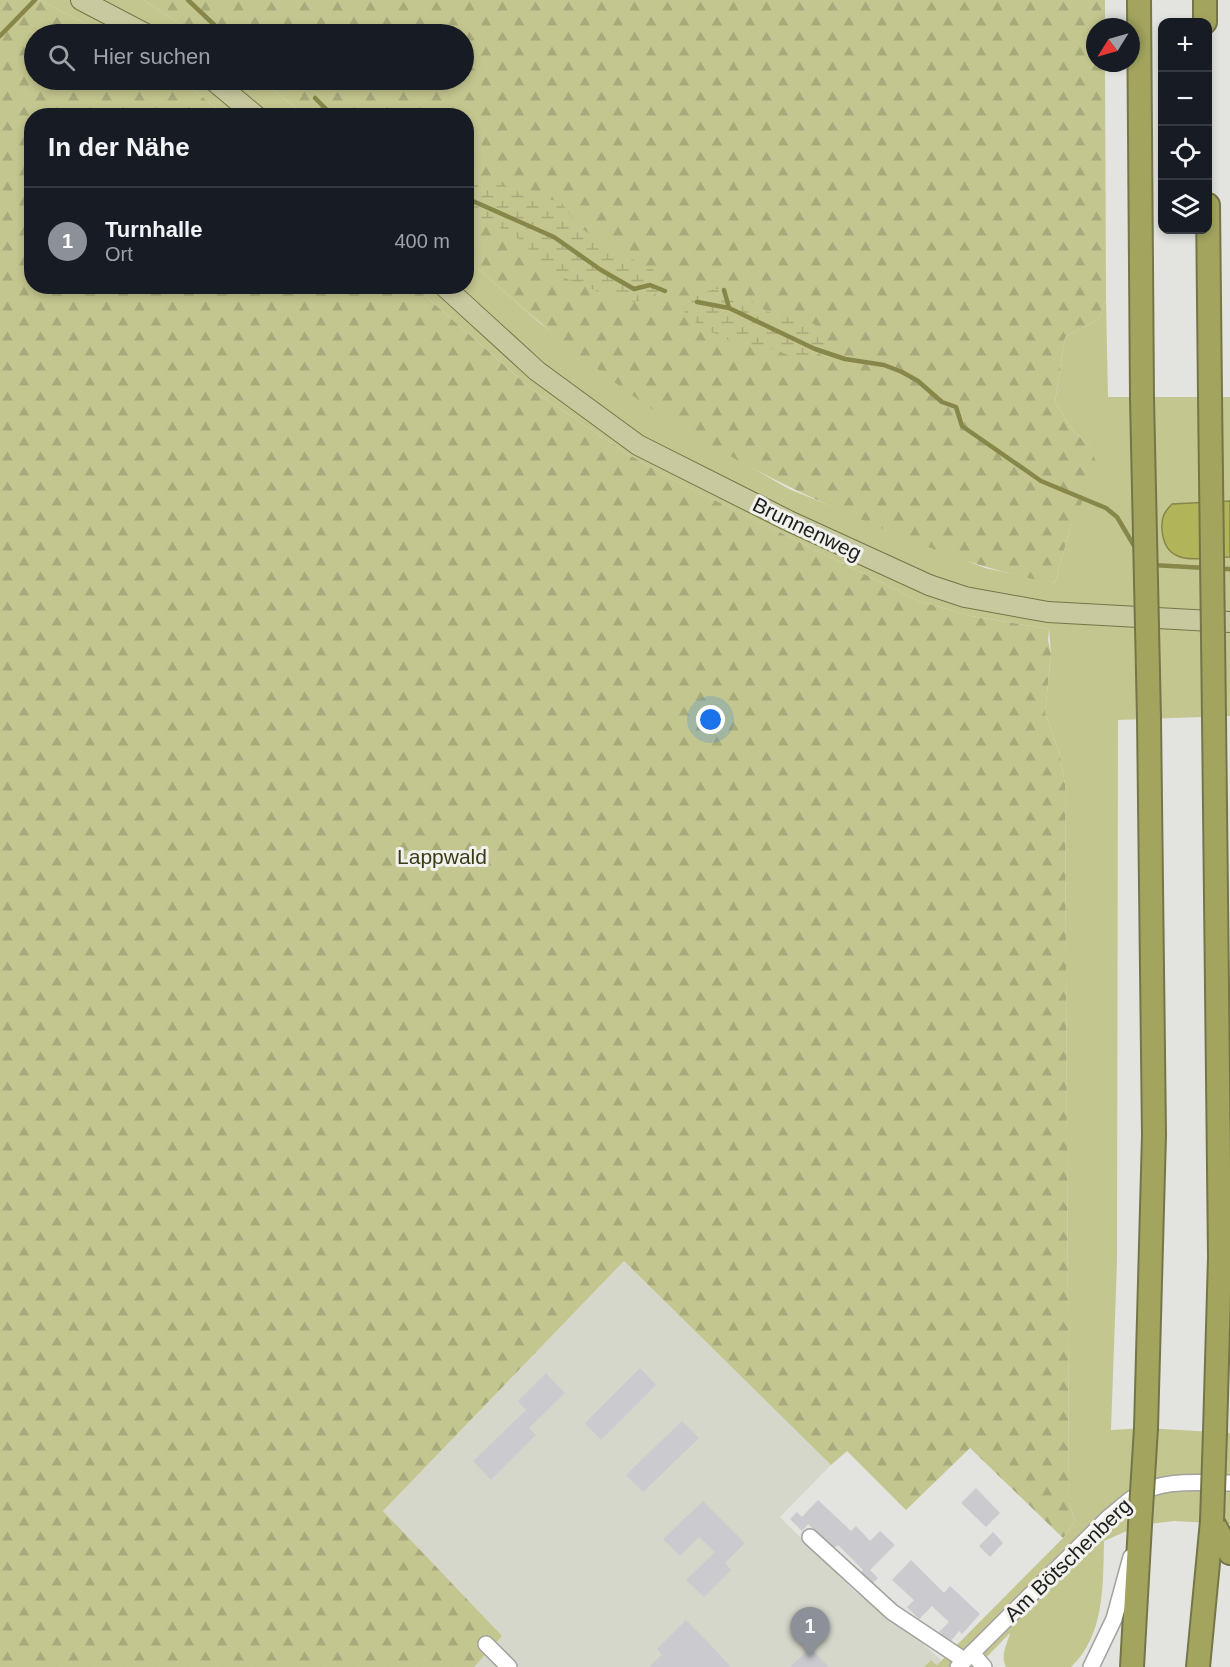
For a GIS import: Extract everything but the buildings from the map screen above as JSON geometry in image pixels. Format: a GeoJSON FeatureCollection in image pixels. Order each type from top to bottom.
{"type":"FeatureCollection","features":[{"type":"Feature","properties":{"kind":"highway"},"geometry":{"type":"LineString","coordinates":[[1132,1667],[1146,1428],[1154,1123],[1142,398],[1140,0]]}},
{"type":"Feature","properties":{"kind":"highway"},"geometry":{"type":"LineString","coordinates":[[1205,0],[1205,18]]}},
{"type":"Feature","properties":{"kind":"highway"},"geometry":{"type":"LineString","coordinates":[[1198,1667],[1212,1521],[1220,1245],[1208,234]]}},
{"type":"Feature","properties":{"kind":"highway"},"geometry":{"type":"LineString","coordinates":[[1212,1521],[1230,1553]]}},
{"type":"Feature","properties":{"kind":"main road"},"geometry":{"type":"LineString","coordinates":[[81,0],[127,24]]}},
{"type":"Feature","properties":{"kind":"main road"},"geometry":{"type":"LineString","coordinates":[[225,90],[246,108]]}},
{"type":"Feature","properties":{"kind":"main road","name":"Brunnenweg"},"geometry":{"type":"LineString","coordinates":[[453,294],[537,371],[638,445],[789,521],[918,581],[965,597],[1048,612],[1230,622]]}},
{"type":"Feature","properties":{"kind":"street","name":"Am Bötschenberg"},"geometry":{"type":"LineString","coordinates":[[962,1663],[1108,1518],[1135,1496],[1155,1486],[1175,1483],[1230,1483]]}},
{"type":"Feature","properties":{"kind":"street"},"geometry":{"type":"LineString","coordinates":[[1091,1667],[1114,1619],[1140,1525]]}},
{"type":"Feature","properties":{"kind":"street"},"geometry":{"type":"LineString","coordinates":[[810,1537],[892,1611],[962,1663],[984,1667]]}},
{"type":"Feature","properties":{"kind":"street"},"geometry":{"type":"LineString","coordinates":[[486,1644],[508,1667]]}},
{"type":"Feature","properties":{"kind":"shaded area"},"geometry":{"type":"Polygon","coordinates":[[[1230,501],[1230,557],[1186,558],[1170,551],[1165,542],[1162,522],[1172,504],[1230,501]]]}},
{"type":"Feature","properties":{"kind":"shaded area"},"geometry":{"type":"Polygon","coordinates":[[[624,1261],[831,1465],[780,1517],[853,1590],[907,1629],[941,1660],[937,1665],[931,1660],[924,1667],[474,1667],[501,1636],[383,1511],[624,1261]]]}},
{"type":"Feature","properties":{"kind":"green space","name":"Lappwald"},"geometry":{"type":"Polygon","coordinates":[[[0,0],[39,0],[86,24],[24,24],[24,90],[194,90],[216,108],[24,108],[24,294],[423,294],[535,392],[631,456],[672,479],[919,601],[971,616],[1049,629],[1048,640],[1051,654],[1045,713],[1059,751],[1065,784],[1069,1503],[1075,1521],[1063,1538],[970,1448],[906,1510],[847,1451],[831,1465],[624,1261],[383,1511],[502,1636],[474,1667],[0,1667],[0,0]]]}},
{"type":"Feature","properties":{"kind":"green space"},"geometry":{"type":"Polygon","coordinates":[[[39,0],[143,0],[181,24],[86,24],[39,0]]]}},
{"type":"Feature","properties":{"kind":"green space"},"geometry":{"type":"Polygon","coordinates":[[[143,0],[1105,0],[1105,18],[1086,18],[1086,72],[1105,72],[1106,299],[1099,319],[1065,337],[1055,402],[1073,431],[1090,446],[1096,462],[1089,487],[1070,528],[1055,583],[1008,573],[941,552],[798,491],[748,466],[676,425],[594,367],[474,265],[474,108],[296,108],[274,90],[474,90],[474,24],[181,24],[143,0]]]}},
{"type":"Feature","properties":{"kind":"green space"},"geometry":{"type":"Polygon","coordinates":[[[194,90],[274,90],[296,108],[216,108],[194,90]]]}},
{"type":"Feature","properties":{"kind":"green space"},"geometry":{"type":"Polygon","coordinates":[[[474,181],[501,184],[519,192],[561,202],[580,228],[651,268],[665,281],[665,286],[647,300],[629,302],[616,299],[555,274],[515,236],[498,227],[474,222],[474,181]]]}},
{"type":"Feature","properties":{"kind":"green space"},"geometry":{"type":"Polygon","coordinates":[[[474,265],[541,324],[675,424],[789,489],[985,568],[1055,583],[1078,508],[1090,446],[1073,431],[1055,402],[1065,337],[1099,319],[1106,299],[1108,397],[1230,397],[1230,716],[1118,720],[1117,1262],[1111,1430],[1146,1428],[1230,1433],[1230,1524],[1174,1521],[1140,1525],[1104,1541],[1102,1591],[1096,1624],[1082,1654],[1071,1667],[1006,1667],[1004,1654],[1010,1633],[977,1667],[924,1667],[931,1660],[937,1665],[1063,1538],[1075,1521],[1069,1503],[1065,784],[1059,751],[1045,713],[1051,654],[1049,629],[971,616],[919,601],[672,479],[631,456],[535,392],[423,294],[474,294],[474,265]]]}},
{"type":"Feature","properties":{"kind":"green space"},"geometry":{"type":"Polygon","coordinates":[[[715,289],[735,291],[780,317],[809,321],[823,333],[826,349],[809,360],[765,346],[740,344],[709,331],[690,318],[683,306],[700,294],[715,289]]]}},
{"type":"Feature","properties":{"kind":"waterway"},"geometry":{"type":"LineString","coordinates":[[0,36],[35,0]]}},
{"type":"Feature","properties":{"kind":"waterway"},"geometry":{"type":"LineString","coordinates":[[188,0],[213,24]]}},
{"type":"Feature","properties":{"kind":"waterway"},"geometry":{"type":"LineString","coordinates":[[315,98],[325,108]]}},
{"type":"Feature","properties":{"kind":"waterway"},"geometry":{"type":"LineString","coordinates":[[474,202],[554,237],[601,270],[634,289],[650,285],[665,291]]}},
{"type":"Feature","properties":{"kind":"waterway"},"geometry":{"type":"LineString","coordinates":[[724,290],[729,308]]}},
{"type":"Feature","properties":{"kind":"waterway"},"geometry":{"type":"LineString","coordinates":[[697,302],[729,308],[815,349],[845,359],[884,365],[918,381],[942,402],[956,407],[962,426],[1041,481],[1106,508],[1117,517],[1136,549]]}},
{"type":"Feature","properties":{"kind":"waterway"},"geometry":{"type":"LineString","coordinates":[[1152,565],[1206,568]]}},
{"type":"Feature","properties":{"kind":"waterway"},"geometry":{"type":"LineString","coordinates":[[1218,569],[1230,569]]}},
{"type":"Feature","properties":{"kind":"place","name":"Turnhalle"},"geometry":{"type":"Point","coordinates":[810,1657]}}]}
